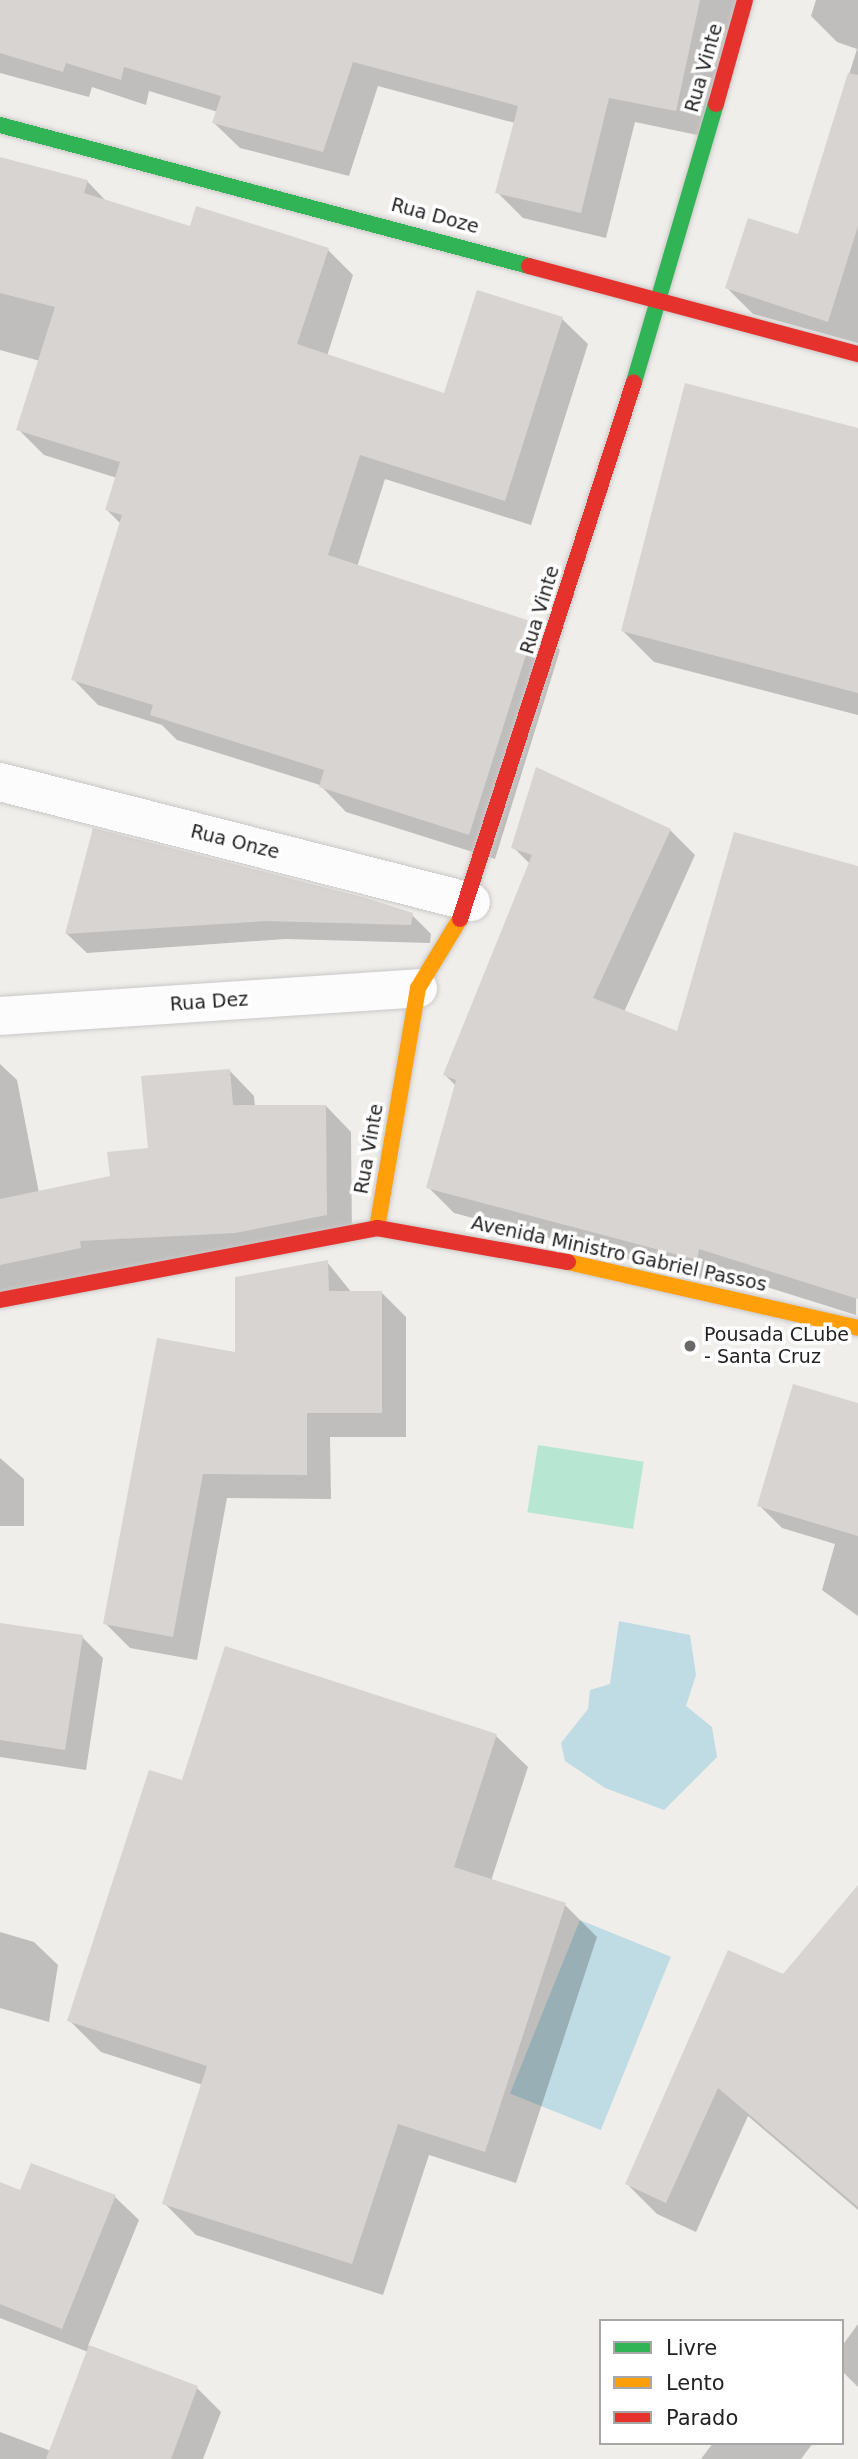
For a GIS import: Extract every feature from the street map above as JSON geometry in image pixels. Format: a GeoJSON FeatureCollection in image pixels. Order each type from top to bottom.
{"type":"FeatureCollection","features":[{"type":"Feature","properties":{"kind":"street","name":"Rua Vinte"},"geometry":{"type":"LineString","coordinates":[[377,1228],[418,988],[471,902],[661,297],[745,0]]}},
{"type":"Feature","properties":{"kind":"street","name":"Rua Doze"},"geometry":{"type":"LineString","coordinates":[[0,125],[661,297],[858,354]]}},
{"type":"Feature","properties":{"kind":"street","name":"Rua Onze"},"geometry":{"type":"LineString","coordinates":[[0,782],[471,902]]}},
{"type":"Feature","properties":{"kind":"street","name":"Rua Dez"},"geometry":{"type":"LineString","coordinates":[[0,1016],[418,988]]}},
{"type":"Feature","properties":{"kind":"street","name":"Avenida Ministro Gabriel Passos"},"geometry":{"type":"LineString","coordinates":[[0,1300],[377,1228],[535,1254],[858,1328]]}},
{"type":"Feature","properties":{"kind":"green space"},"geometry":{"type":"Polygon","coordinates":[[[538,1445],[644,1462],[633,1529],[527,1512],[538,1445]]]}},
{"type":"Feature","properties":{"kind":"water"},"geometry":{"type":"Polygon","coordinates":[[[619,1621],[690,1635],[696,1675],[686,1706],[712,1727],[717,1757],[664,1810],[605,1788],[565,1761],[561,1743],[588,1709],[590,1690],[610,1684],[619,1621]]]}},
{"type":"Feature","properties":{"kind":"water"},"geometry":{"type":"Polygon","coordinates":[[[580,1920],[671,1957],[601,2130],[510,2093],[580,1920]]]}},
{"type":"Feature","properties":{"kind":"building"},"geometry":{"type":"Polygon","coordinates":[[[0,0],[700,0],[676,111],[609,98],[581,213],[495,193],[518,106],[353,62],[323,152],[212,123],[221,96],[124,67],[121,80],[66,63],[63,72],[0,53],[0,0]]]}},
{"type":"Feature","properties":{"kind":"building"},"geometry":{"type":"Polygon","coordinates":[[[848,73],[858,75],[858,226],[828,322],[725,288],[748,218],[798,234],[848,73]]]}},
{"type":"Feature","properties":{"kind":"building"},"geometry":{"type":"Polygon","coordinates":[[[0,157],[88,180],[84,193],[190,226],[196,206],[329,248],[297,344],[444,393],[477,290],[563,317],[505,501],[360,455],[328,555],[536,623],[469,835],[319,787],[324,770],[150,715],[153,705],[71,680],[122,515],[105,510],[120,462],[16,430],[55,307],[0,293],[0,157]]]}},
{"type":"Feature","properties":{"kind":"building"},"geometry":{"type":"Polygon","coordinates":[[[685,383],[858,428],[858,693],[621,631],[685,383]]]}},
{"type":"Feature","properties":{"kind":"building"},"geometry":{"type":"Polygon","coordinates":[[[536,767],[671,829],[593,998],[677,1031],[734,832],[858,866],[858,1299],[699,1249],[697,1260],[426,1188],[456,1080],[443,1075],[532,855],[511,848],[536,767]]]}},
{"type":"Feature","properties":{"kind":"building"},"geometry":{"type":"Polygon","coordinates":[[[93,828],[366,898],[413,913],[411,925],[266,921],[65,934],[93,828]]]}},
{"type":"Feature","properties":{"kind":"building"},"geometry":{"type":"Polygon","coordinates":[[[230,1069],[233,1105],[326,1105],[327,1215],[235,1233],[80,1241],[81,1248],[0,1265],[0,1199],[110,1176],[107,1152],[148,1148],[141,1076],[230,1069]]]}},
{"type":"Feature","properties":{"kind":"building"},"geometry":{"type":"Polygon","coordinates":[[[328,1260],[329,1291],[382,1291],[382,1413],[307,1413],[307,1475],[203,1474],[173,1637],[103,1624],[157,1338],[235,1352],[235,1277],[328,1260]]]}},
{"type":"Feature","properties":{"kind":"building"},"geometry":{"type":"Polygon","coordinates":[[[793,1384],[858,1403],[858,1536],[757,1506],[793,1384]]]}},
{"type":"Feature","properties":{"kind":"building"},"geometry":{"type":"Polygon","coordinates":[[[0,1623],[83,1635],[65,1750],[0,1740],[0,1623]]]}},
{"type":"Feature","properties":{"kind":"building"},"geometry":{"type":"Polygon","coordinates":[[[225,1646],[497,1734],[454,1867],[566,1903],[485,2152],[398,2124],[352,2264],[162,2204],[207,2066],[67,2021],[149,1770],[182,1780],[225,1646]]]}},
{"type":"Feature","properties":{"kind":"building"},"geometry":{"type":"Polygon","coordinates":[[[858,1885],[858,2207],[718,2088],[666,2203],[625,2184],[728,1950],[783,1974],[858,1885]]]}},
{"type":"Feature","properties":{"kind":"building"},"geometry":{"type":"Polygon","coordinates":[[[31,2163],[116,2195],[62,2329],[0,2304],[0,2182],[20,2190],[31,2163]]]}},
{"type":"Feature","properties":{"kind":"building"},"geometry":{"type":"Polygon","coordinates":[[[89,2345],[198,2386],[171,2459],[46,2459],[89,2345]]]}},
{"type":"Feature","properties":{"kind":"traffic: fast"},"geometry":{"type":"LineString","coordinates":[[634,382],[716,104]]}},
{"type":"Feature","properties":{"kind":"traffic: fast"},"geometry":{"type":"LineString","coordinates":[[0,125],[529,266]]}},
{"type":"Feature","properties":{"kind":"traffic: slow"},"geometry":{"type":"LineString","coordinates":[[377,1228],[418,988],[460,919]]}},
{"type":"Feature","properties":{"kind":"traffic: slow"},"geometry":{"type":"LineString","coordinates":[[568,1262],[858,1328]]}},
{"type":"Feature","properties":{"kind":"traffic: jam"},"geometry":{"type":"LineString","coordinates":[[716,104],[745,0]]}},
{"type":"Feature","properties":{"kind":"traffic: jam"},"geometry":{"type":"LineString","coordinates":[[529,266],[858,354]]}},
{"type":"Feature","properties":{"kind":"traffic: jam"},"geometry":{"type":"LineString","coordinates":[[460,919],[634,382]]}},
{"type":"Feature","properties":{"kind":"traffic: jam"},"geometry":{"type":"LineString","coordinates":[[0,1300],[377,1228],[568,1262]]}},
{"type":"Feature","properties":{"kind":"place","name":"Pousada CLube - Santa Cruz"},"geometry":{"type":"Point","coordinates":[690,1346]}}]}
